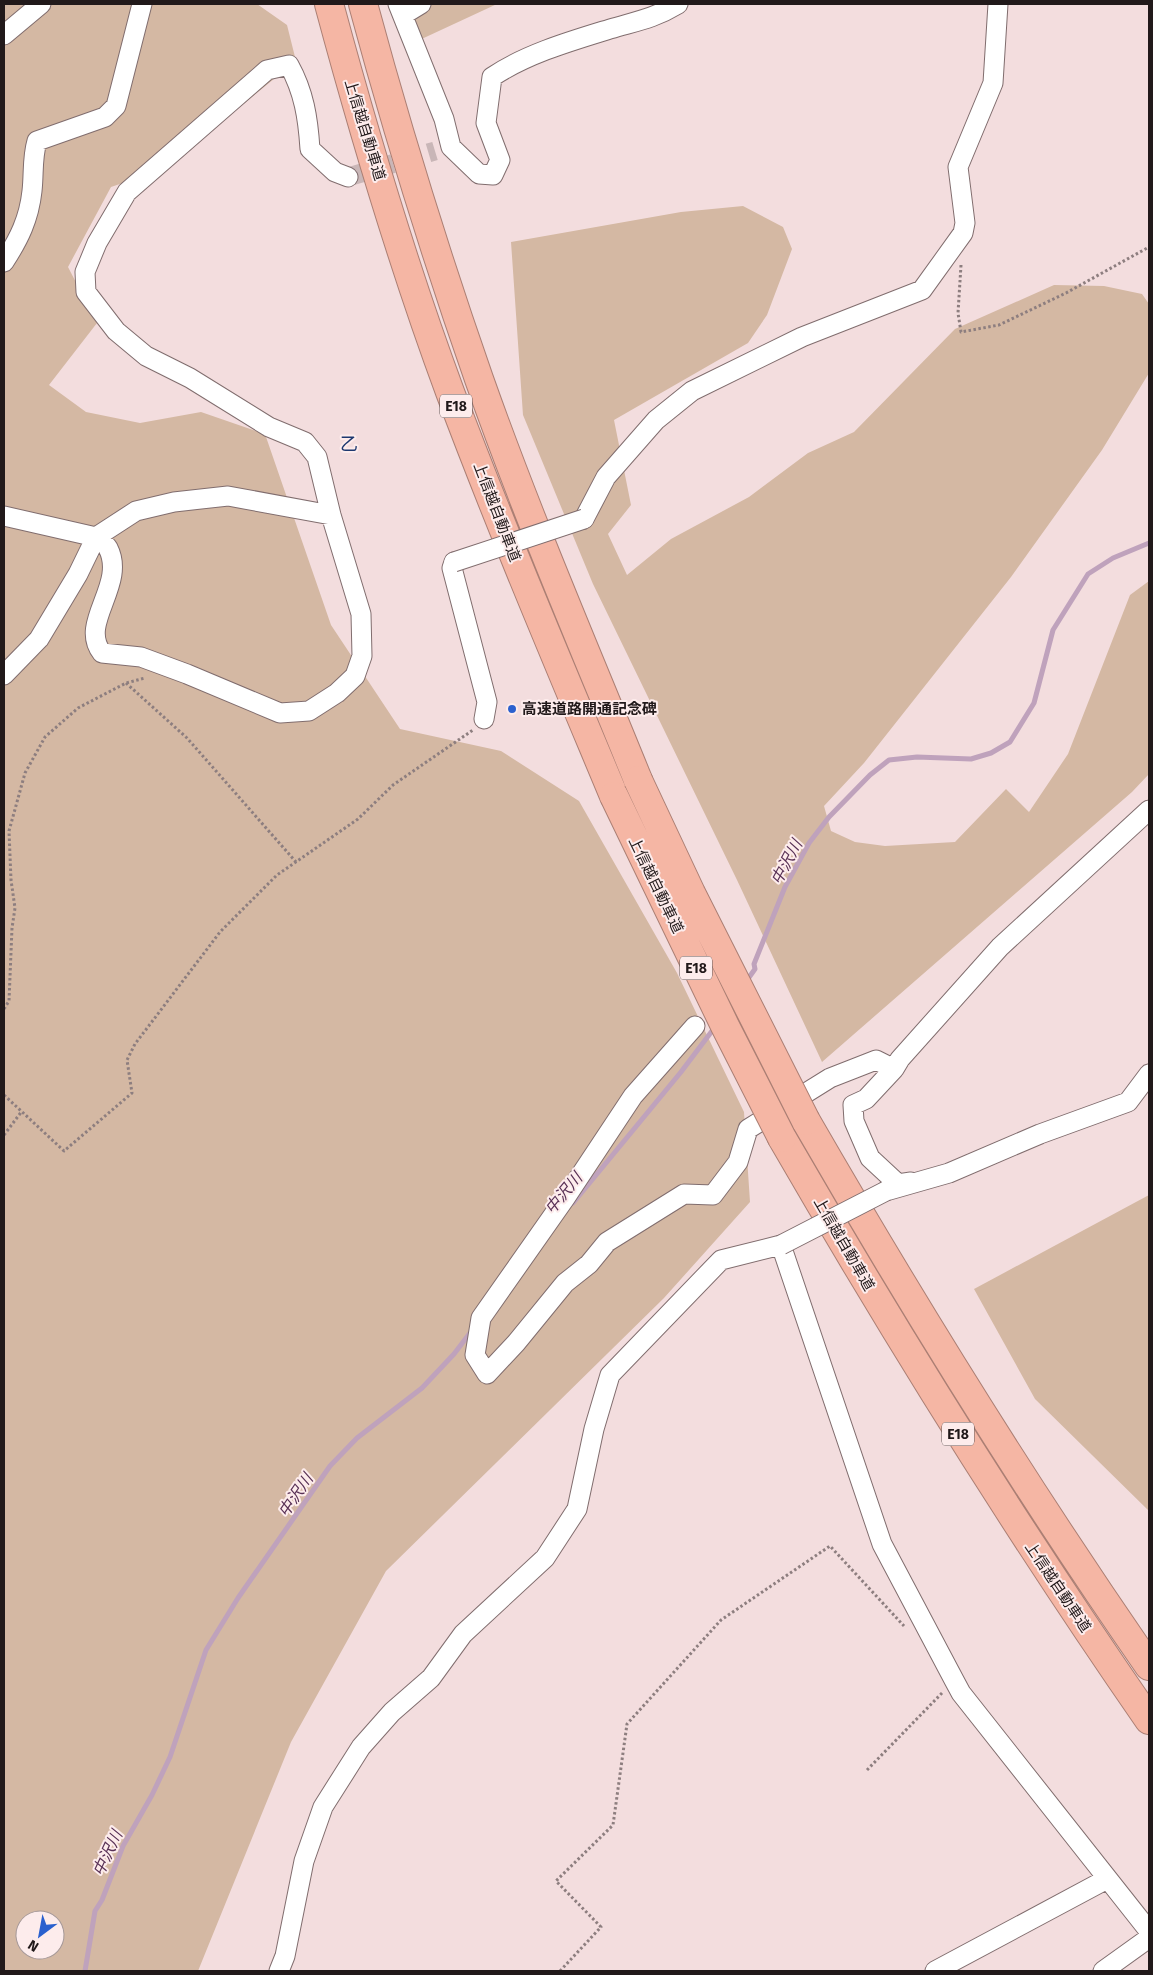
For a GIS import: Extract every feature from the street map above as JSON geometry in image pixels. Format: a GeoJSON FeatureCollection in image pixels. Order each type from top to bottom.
{"type":"FeatureCollection","features":[{"type":"Feature","properties":{"kind":"highway","name":"上信越自動車道"},"geometry":{"type":"LineString","coordinates":[[329,4],[347,72],[396,231],[450,390],[519,568],[614,796],[712,1000],[782,1138],[906,1350],[1006,1509],[1149,1720]]}},
{"type":"Feature","properties":{"kind":"highway","name":"上信越自動車道"},"geometry":{"type":"LineString","coordinates":[[363,4],[425,221],[480,381],[548,559],[638,780],[691,893],[806,1122],[951,1365],[1028,1487],[1149,1666]]}},
{"type":"Feature","properties":{"kind":"street"},"geometry":{"type":"LineString","coordinates":[[4,35],[41,4]]}},
{"type":"Feature","properties":{"kind":"street"},"geometry":{"type":"LineString","coordinates":[[4,262],[24,227],[32,190],[32,159],[37,141],[105,117],[116,106],[142,4]]}},
{"type":"Feature","properties":{"kind":"street"},"geometry":{"type":"LineString","coordinates":[[421,4],[401,10],[444,119],[443,149],[479,174],[492,175],[500,160],[486,123],[492,77],[510,64],[610,29],[656,17],[678,4]]}},
{"type":"Feature","properties":{"kind":"street"},"geometry":{"type":"LineString","coordinates":[[484,719],[487,702],[452,568],[454,562],[584,519],[606,477],[656,420],[692,391],[802,337],[922,290],[963,233],[965,224],[958,168],[993,83],[998,4]]}},
{"type":"Feature","properties":{"kind":"street"},"geometry":{"type":"LineString","coordinates":[[4,516],[96,537],[108,548],[113,574],[94,630],[96,645],[102,653],[141,657],[175,669],[280,713],[309,711],[336,693],[354,676],[362,656],[361,614],[331,515],[317,457],[305,442],[269,427],[190,378],[146,356],[116,331],[86,292],[85,272],[98,244],[127,192],[268,70],[289,65],[299,82],[308,115],[310,149],[335,172],[348,177]]}},
{"type":"Feature","properties":{"kind":"street"},"geometry":{"type":"LineString","coordinates":[[4,675],[39,639],[78,574],[96,537],[136,511],[174,502],[228,496],[331,515]]}},
{"type":"Feature","properties":{"kind":"street"},"geometry":{"type":"LineString","coordinates":[[949,1173],[898,1184],[870,1158],[854,1122],[853,1105],[866,1099],[1000,948],[1149,810]]}},
{"type":"Feature","properties":{"kind":"street"},"geometry":{"type":"LineString","coordinates":[[694,1026],[633,1096],[566,1197],[481,1318],[475,1355],[487,1374],[516,1343],[565,1283],[589,1264],[607,1242],[684,1194],[713,1196],[738,1162],[748,1129],[830,1078],[876,1060],[894,1069]]}},
{"type":"Feature","properties":{"kind":"street"},"geometry":{"type":"LineString","coordinates":[[279,1971],[285,1956],[304,1862],[323,1807],[361,1747],[392,1712],[431,1678],[463,1634],[545,1558],[577,1509],[594,1430],[610,1375],[721,1260],[781,1246],[886,1191],[949,1173],[1040,1134],[1128,1102],[1149,1074]]}},
{"type":"Feature","properties":{"kind":"street"},"geometry":{"type":"LineString","coordinates":[[781,1246],[882,1544],[954,1680],[961,1693],[1149,1932]]}},
{"type":"Feature","properties":{"kind":"street"},"geometry":{"type":"LineString","coordinates":[[935,1971],[1107,1879]]}},
{"type":"Feature","properties":{"kind":"street"},"geometry":{"type":"LineString","coordinates":[[1103,1971],[1149,1938]]}},
{"type":"Feature","properties":{"kind":"path"},"geometry":{"type":"LineString","coordinates":[[963,233],[958,313],[961,332],[999,325],[1066,293],[1149,247]]}},
{"type":"Feature","properties":{"kind":"path"},"geometry":{"type":"LineString","coordinates":[[4,1009],[9,1001],[12,928],[15,908],[11,880],[9,831],[25,773],[45,737],[78,708],[126,683],[175,669]]}},
{"type":"Feature","properties":{"kind":"path"},"geometry":{"type":"LineString","coordinates":[[126,683],[187,738],[296,862]]}},
{"type":"Feature","properties":{"kind":"path"},"geometry":{"type":"LineString","coordinates":[[4,1095],[64,1152],[132,1093],[127,1060],[135,1044],[220,932],[277,875],[358,819],[394,785],[433,756],[469,735],[484,719]]}},
{"type":"Feature","properties":{"kind":"path"},"geometry":{"type":"LineString","coordinates":[[4,1135],[22,1111]]}},
{"type":"Feature","properties":{"kind":"path"},"geometry":{"type":"LineString","coordinates":[[560,1971],[602,1927],[556,1881],[613,1825],[627,1724],[721,1620],[830,1546],[909,1631]]}},
{"type":"Feature","properties":{"kind":"path"},"geometry":{"type":"LineString","coordinates":[[867,1770],[954,1680]]}},
{"type":"Feature","properties":{"kind":"shaded area"},"geometry":{"type":"Polygon","coordinates":[[[4,4],[257,4],[287,25],[296,61],[164,169],[111,187],[68,267],[97,323],[49,385],[86,412],[140,423],[201,412],[265,434],[331,625],[400,729],[501,751],[579,801],[677,973],[744,1112],[750,1202],[664,1298],[386,1571],[291,1742],[198,1971],[4,1971],[4,4]]]}},
{"type":"Feature","properties":{"kind":"shaded area"},"geometry":{"type":"Polygon","coordinates":[[[404,4],[497,4],[413,43],[404,4]]]}},
{"type":"Feature","properties":{"kind":"shaded area"},"geometry":{"type":"Polygon","coordinates":[[[743,206],[783,227],[792,249],[767,315],[748,343],[614,420],[631,505],[608,534],[627,575],[671,539],[749,497],[808,453],[854,432],[955,329],[1054,285],[1104,286],[1142,294],[1149,304],[1149,373],[1102,450],[1011,577],[864,763],[824,806],[831,831],[855,842],[885,846],[955,842],[1006,789],[1029,812],[1068,754],[1130,595],[1149,581],[1149,774],[1132,792],[822,1062],[737,880],[593,584],[523,415],[511,242],[681,212],[743,206]]]}},
{"type":"Feature","properties":{"kind":"shaded area"},"geometry":{"type":"Polygon","coordinates":[[[1149,1195],[1149,1511],[1035,1399],[974,1289],[1149,1195]]]}},
{"type":"Feature","properties":{"kind":"waterway","name":"中沢川"},"geometry":{"type":"LineString","coordinates":[[745,983],[755,969],[754,964],[785,887],[809,843],[829,817],[870,775],[889,760],[917,757],[971,759],[991,753],[1010,742],[1034,703],[1053,630],[1088,574],[1113,558],[1149,543]]}},
{"type":"Feature","properties":{"kind":"waterway","name":"中沢川"},"geometry":{"type":"LineString","coordinates":[[573,1203],[681,1072],[715,1027]]}},
{"type":"Feature","properties":{"kind":"waterway","name":"中沢川"},"geometry":{"type":"LineString","coordinates":[[85,1971],[95,1911],[102,1900],[123,1846],[152,1795],[170,1757],[206,1650],[238,1598],[330,1466],[357,1438],[422,1388],[454,1354],[473,1329]]}},
{"type":"Feature","properties":{"kind":"tunnel"},"geometry":{"type":"LineString","coordinates":[[348,177],[435,151]]}},
{"type":"Feature","properties":{"kind":"place","name":"高速道路開通記念碑"},"geometry":{"type":"Point","coordinates":[512,709]}},
{"type":"Feature","properties":{"kind":"district","name":"乙"},"geometry":{"type":"Point","coordinates":[349,444]}}]}
